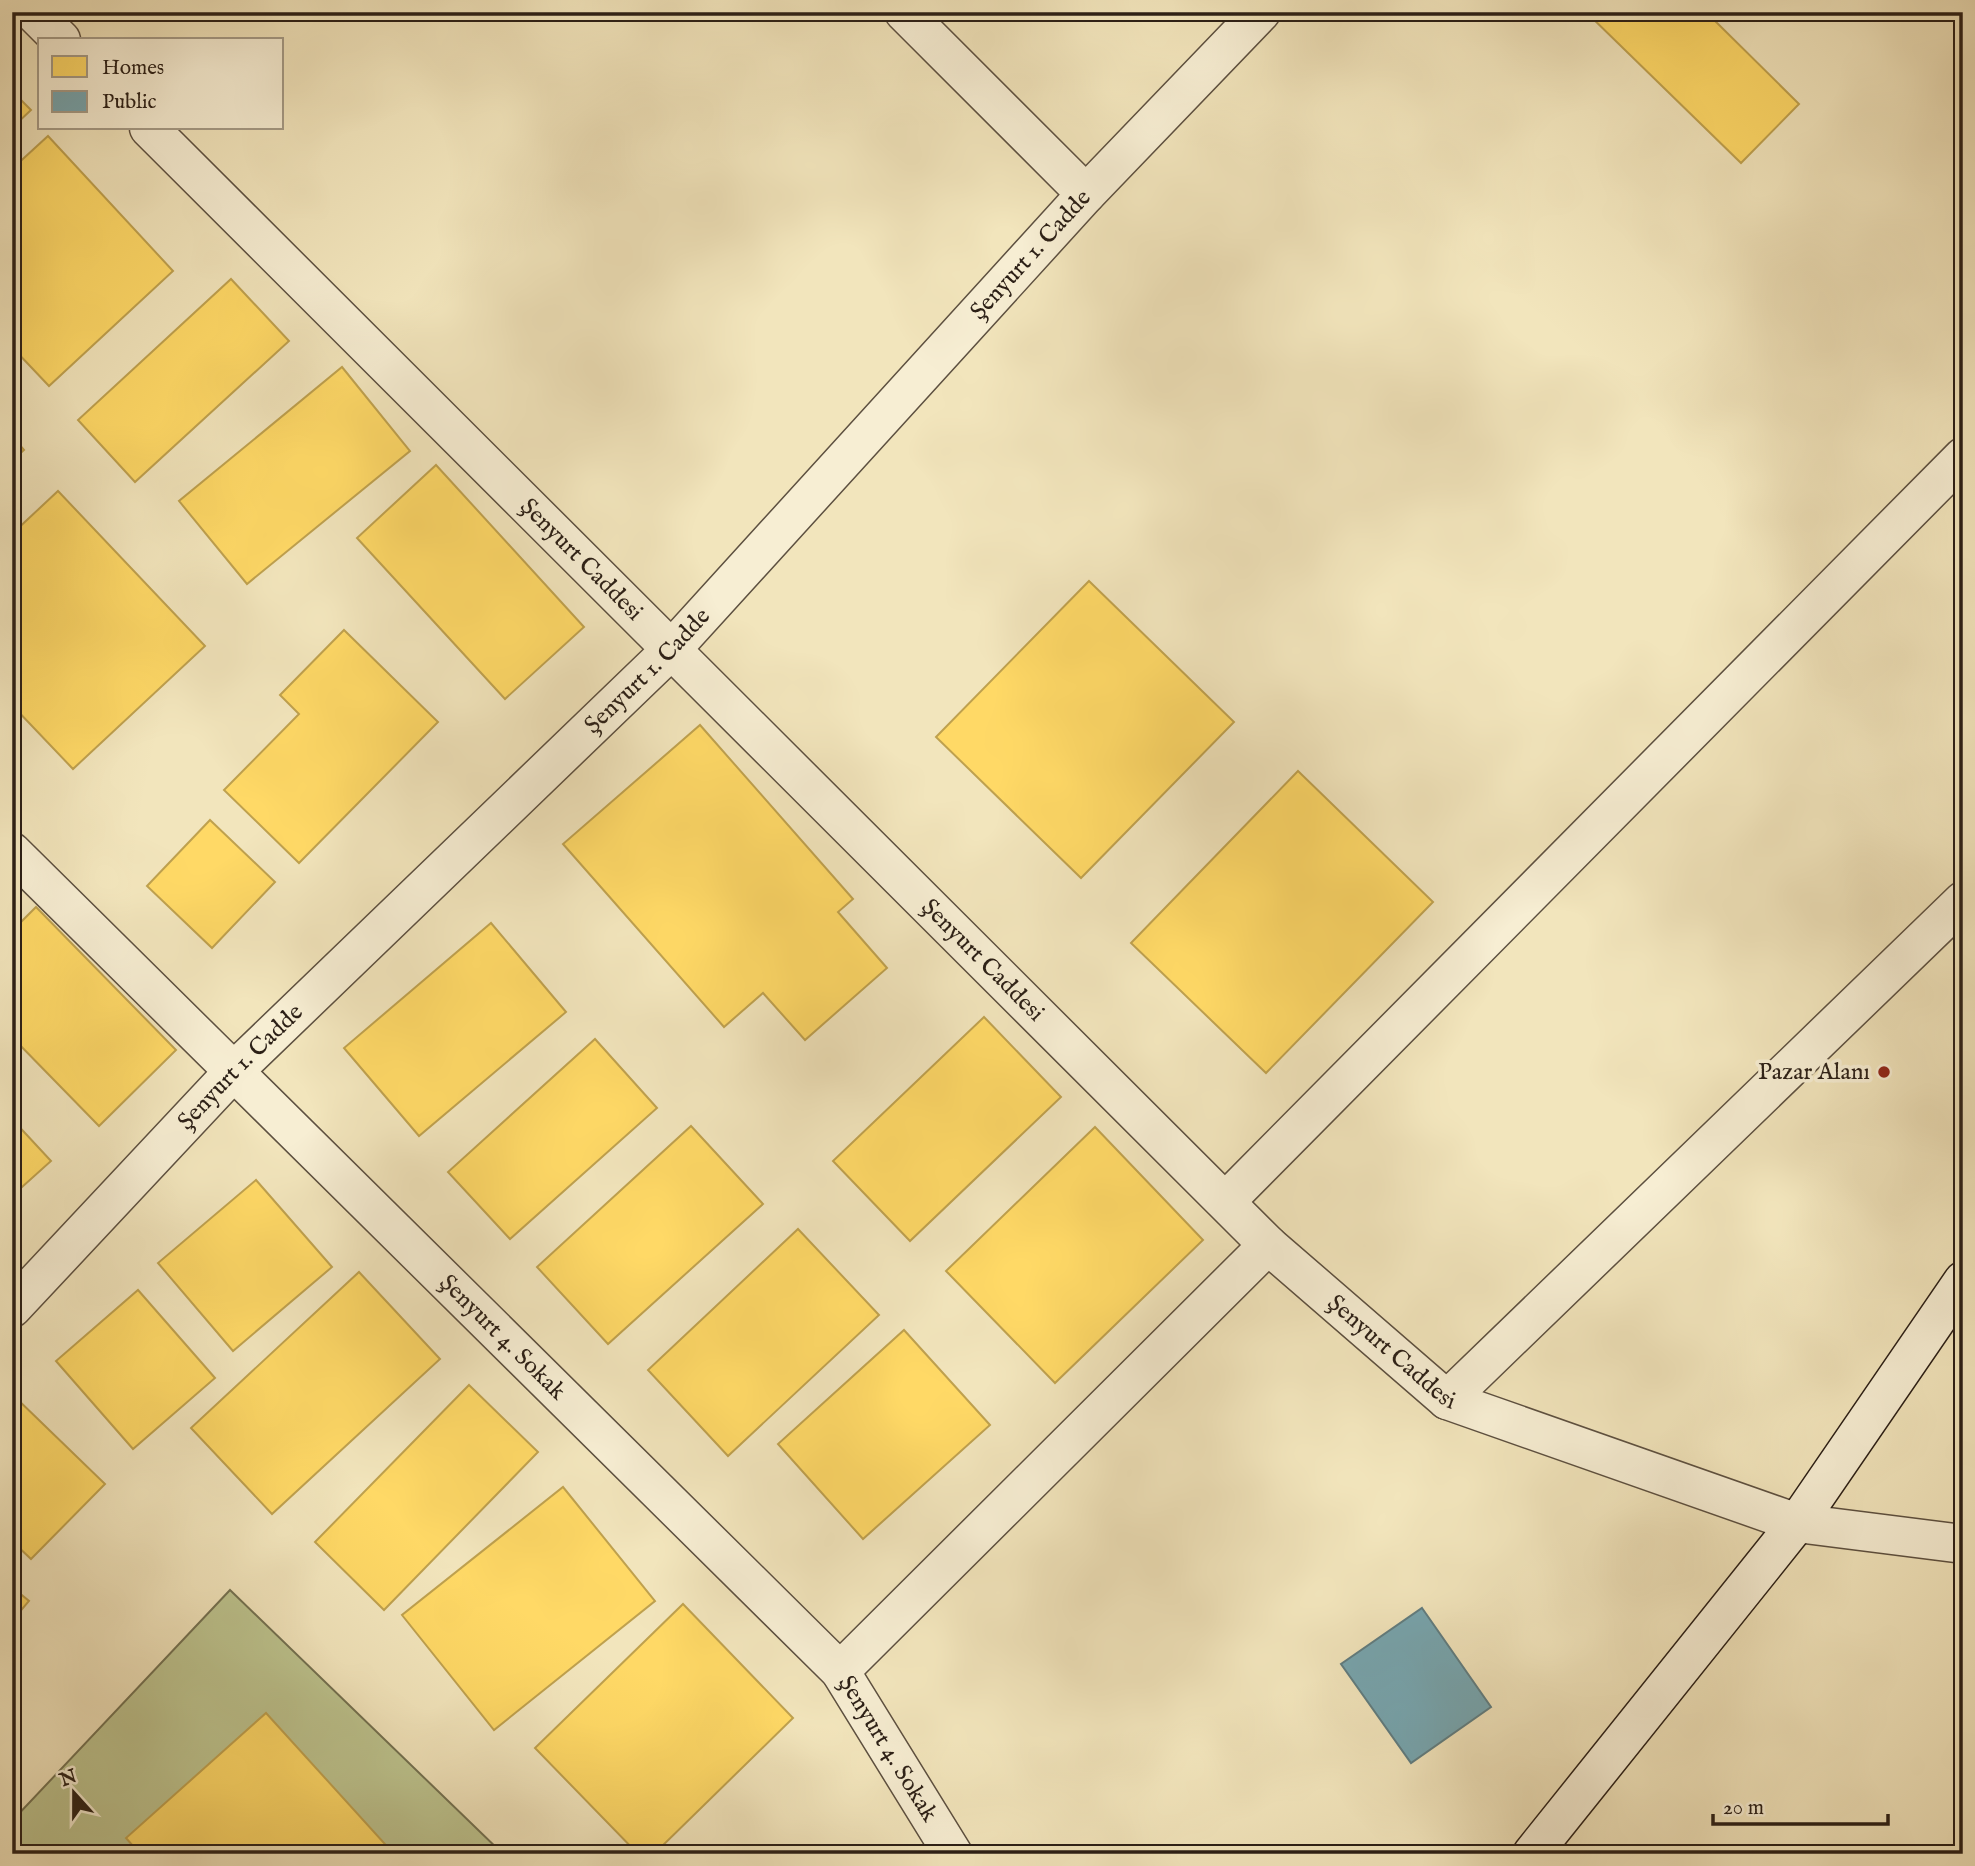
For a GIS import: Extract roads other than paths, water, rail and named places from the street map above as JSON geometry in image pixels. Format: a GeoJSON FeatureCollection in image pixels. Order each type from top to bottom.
{"type":"FeatureCollection","features":[{"type":"Feature","properties":{"kind":"street"},"geometry":{"type":"LineString","coordinates":[[33,12],[59,38]]}},
{"type":"Feature","properties":{"kind":"street"},"geometry":{"type":"LineString","coordinates":[[904,12],[1086,194]]}},
{"type":"Feature","properties":{"kind":"street","name":"Şenyurt 1. Cadde"},"geometry":{"type":"LineString","coordinates":[[12,1308],[235,1070],[671,650],[1086,194],[1261,12]]}},
{"type":"Feature","properties":{"kind":"street","name":"Şenyurt Caddesi"},"geometry":{"type":"LineString","coordinates":[[151,130],[1268,1245],[1447,1400],[1797,1523],[1963,1544]]}},
{"type":"Feature","properties":{"kind":"street"},"geometry":{"type":"LineString","coordinates":[[1226,1201],[1963,457]]}},
{"type":"Feature","properties":{"kind":"street","name":"Şenyurt 4. Sokak"},"geometry":{"type":"LineString","coordinates":[[12,852],[840,1671],[953,1854]]}},
{"type":"Feature","properties":{"kind":"street"},"geometry":{"type":"LineString","coordinates":[[1447,1400],[1963,901]]}},
{"type":"Feature","properties":{"kind":"street"},"geometry":{"type":"LineString","coordinates":[[840,1671],[1268,1245]]}},
{"type":"Feature","properties":{"kind":"street"},"geometry":{"type":"LineString","coordinates":[[1532,1854],[1797,1523],[1963,1281]]}},
{"type":"Feature","properties":{"kind":"place","name":"Pazar Alanı"},"geometry":{"type":"Point","coordinates":[1884,1072]}}]}
